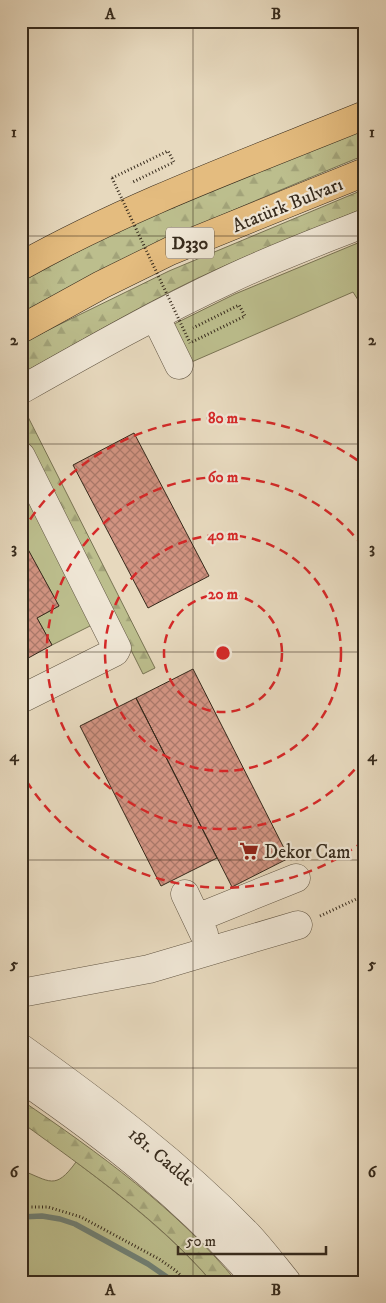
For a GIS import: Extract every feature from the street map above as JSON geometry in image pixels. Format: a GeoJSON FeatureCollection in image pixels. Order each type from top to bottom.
{"type":"FeatureCollection","features":[{"type":"Feature","properties":{"kind":"highway"},"geometry":{"type":"LineString","coordinates":[[21,266],[104,224],[365,115]]}},
{"type":"Feature","properties":{"kind":"highway","name":"Atatürk Bulvarı"},"geometry":{"type":"LineString","coordinates":[[21,328],[101,284],[170,251],[365,172]]}},
{"type":"Feature","properties":{"kind":"street"},"geometry":{"type":"LineString","coordinates":[[21,390],[155,316],[231,278],[365,223]]}},
{"type":"Feature","properties":{"kind":"street"},"geometry":{"type":"LineString","coordinates":[[155,316],[185,354]]}},
{"type":"Feature","properties":{"kind":"street"},"geometry":{"type":"LineString","coordinates":[[21,699],[115,652],[117,648],[24,468]]}},
{"type":"Feature","properties":{"kind":"street"},"geometry":{"type":"LineString","coordinates":[[197,918],[296,878]]}},
{"type":"Feature","properties":{"kind":"street"},"geometry":{"type":"LineString","coordinates":[[185,894],[212,951]]}},
{"type":"Feature","properties":{"kind":"street"},"geometry":{"type":"LineString","coordinates":[[21,993],[149,969],[298,925]]}},
{"type":"Feature","properties":{"kind":"street","name":"181. Cadde"},"geometry":{"type":"LineString","coordinates":[[21,1048],[148,1142],[200,1188],[249,1236],[287,1282]]}},
{"type":"Feature","properties":{"kind":"street","name":"181. Cadde"},"geometry":{"type":"LineString","coordinates":[[21,1078],[70,1112],[135,1162],[215,1234],[258,1282]]}},
{"type":"Feature","properties":{"kind":"path"},"geometry":{"type":"LineString","coordinates":[[127,185],[174,162],[168,152],[112,178],[185,354],[244,316],[239,305],[194,328]]}},
{"type":"Feature","properties":{"kind":"path"},"geometry":{"type":"LineString","coordinates":[[298,925],[365,895]]}},
{"type":"Feature","properties":{"kind":"path"},"geometry":{"type":"LineString","coordinates":[[21,1206],[48,1208],[81,1217],[159,1259],[188,1282]]}},
{"type":"Feature","properties":{"kind":"green space"},"geometry":{"type":"Polygon","coordinates":[[[365,125],[365,155],[147,249],[21,314],[21,282],[109,235],[365,125]]]}},
{"type":"Feature","properties":{"kind":"green space"},"geometry":{"type":"Polygon","coordinates":[[[365,189],[365,208],[196,279],[130,313],[21,374],[21,344],[169,271],[365,189]]]}},
{"type":"Feature","properties":{"kind":"green space"},"geometry":{"type":"Polygon","coordinates":[[[365,240],[365,311],[353,292],[187,364],[170,326],[235,294],[365,240]]]}},
{"type":"Feature","properties":{"kind":"green space"},"geometry":{"type":"Polygon","coordinates":[[[23,407],[155,668],[143,674],[21,430],[21,408],[23,407]]]}},
{"type":"Feature","properties":{"kind":"green space"},"geometry":{"type":"Polygon","coordinates":[[[30,504],[94,624],[52,645],[37,618],[59,606],[24,543],[21,544],[21,508],[30,504]]]}},
{"type":"Feature","properties":{"kind":"green space"},"geometry":{"type":"Polygon","coordinates":[[[21,1100],[108,1162],[163,1206],[214,1255],[237,1282],[212,1282],[169,1237],[146,1217],[21,1122],[21,1100]]]}},
{"type":"Feature","properties":{"kind":"green space"},"geometry":{"type":"Polygon","coordinates":[[[76,1162],[147,1218],[181,1249],[212,1282],[21,1282],[21,1170],[52,1181],[63,1177],[76,1162]]]}},
{"type":"Feature","properties":{"kind":"building"},"geometry":{"type":"Polygon","coordinates":[[[134,433],[209,576],[148,608],[73,465],[134,433]]]}},
{"type":"Feature","properties":{"kind":"building"},"geometry":{"type":"Polygon","coordinates":[[[24,542],[59,606],[37,618],[52,645],[21,662],[21,544],[24,542]]]}},
{"type":"Feature","properties":{"kind":"building"},"geometry":{"type":"Polygon","coordinates":[[[193,669],[289,858],[232,887],[136,698],[193,669]]]}},
{"type":"Feature","properties":{"kind":"building"},"geometry":{"type":"Polygon","coordinates":[[[136,698],[217,858],[161,886],[80,726],[136,698]]]}},
{"type":"Feature","properties":{"kind":"waterway"},"geometry":{"type":"LineString","coordinates":[[21,1217],[42,1216],[75,1224],[148,1264],[174,1282]]}},
{"type":"Feature","properties":{"kind":"place","name":"Dekor Cam"},"geometry":{"type":"Point","coordinates":[249,851]}}]}
